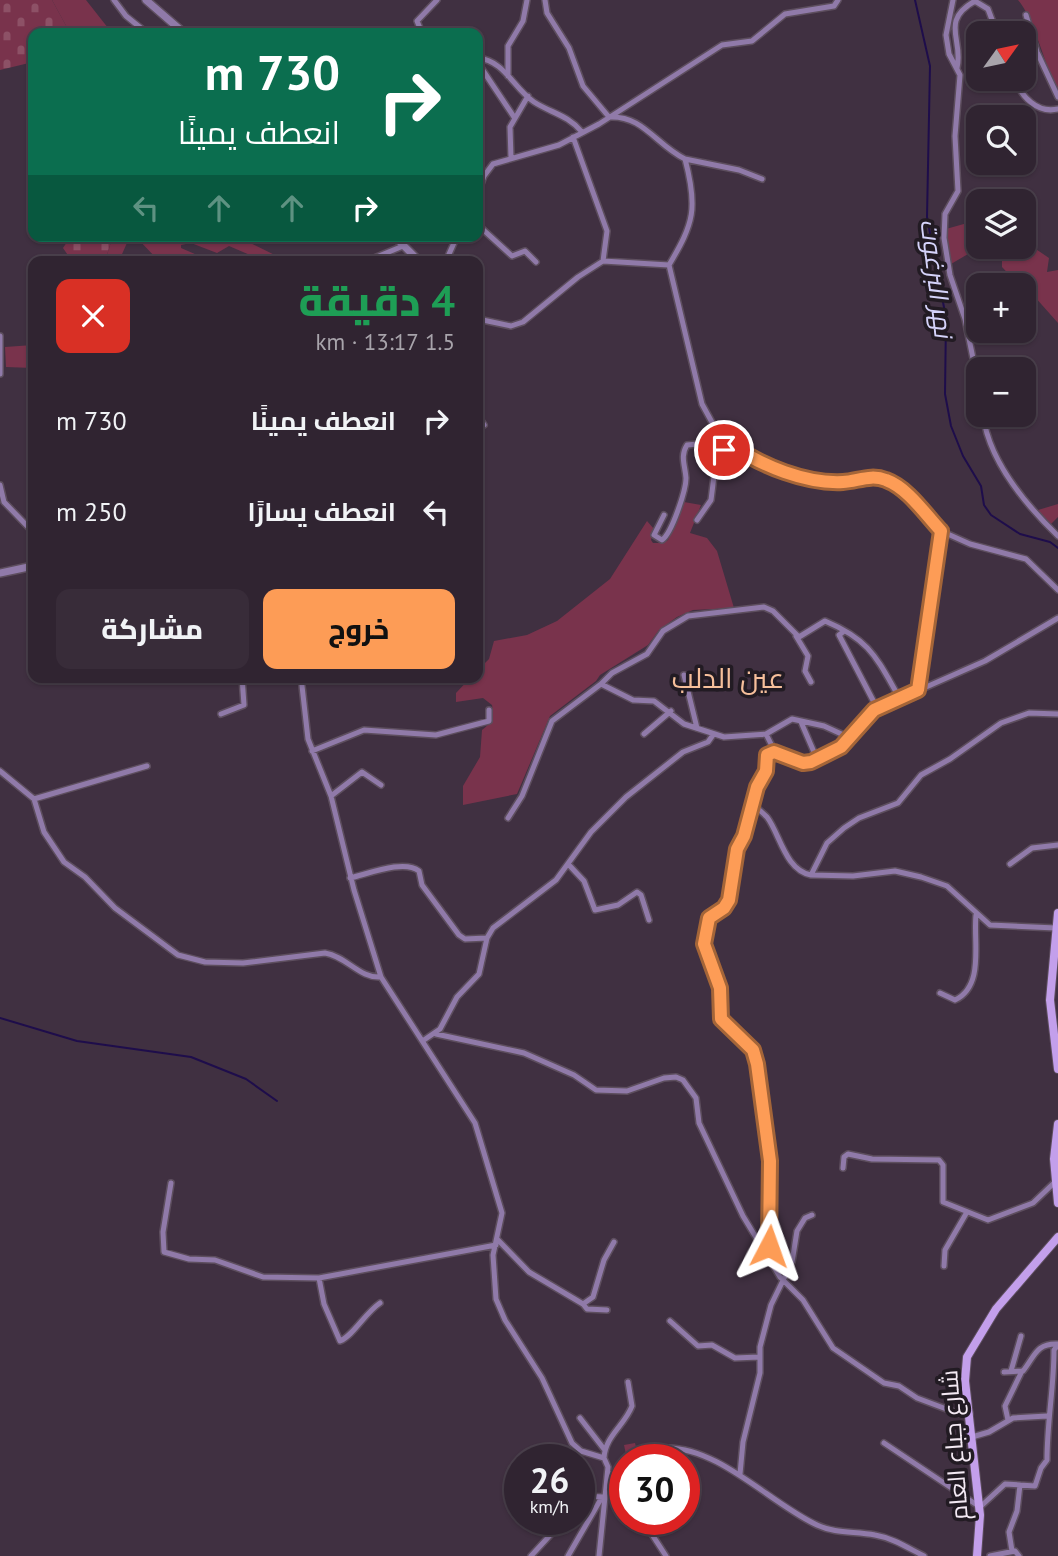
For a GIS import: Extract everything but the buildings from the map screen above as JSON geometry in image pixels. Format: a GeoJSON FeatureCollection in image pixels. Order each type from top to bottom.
{"type":"FeatureCollection","features":[{"type":"Feature","properties":{"kind":"main road"},"geometry":{"type":"LineString","coordinates":[[1058,913],[1050,1000],[1058,1069]]}},
{"type":"Feature","properties":{"kind":"main road"},"geometry":{"type":"LineString","coordinates":[[1058,1124],[1055,1182],[1058,1203]]}},
{"type":"Feature","properties":{"kind":"main road","name":"شارع جباع العام"},"geometry":{"type":"LineString","coordinates":[[976,1556],[980,1507],[965,1368],[975,1340],[1021,1278],[1058,1237]]}},
{"type":"Feature","properties":{"kind":"street"},"geometry":{"type":"LineString","coordinates":[[114,0],[126,16],[141,28]]}},
{"type":"Feature","properties":{"kind":"street"},"geometry":{"type":"LineString","coordinates":[[146,0],[178,28]]}},
{"type":"Feature","properties":{"kind":"street"},"geometry":{"type":"LineString","coordinates":[[420,28],[417,21],[437,0]]}},
{"type":"Feature","properties":{"kind":"street"},"geometry":{"type":"LineString","coordinates":[[508,76],[508,46],[523,21],[527,0]]}},
{"type":"Feature","properties":{"kind":"street"},"geometry":{"type":"LineString","coordinates":[[545,0],[547,13],[569,48],[583,86],[609,117],[631,118],[669,150],[685,159],[740,170],[762,179]]}},
{"type":"Feature","properties":{"kind":"street"},"geometry":{"type":"LineString","coordinates":[[483,180],[488,169],[511,158],[559,145],[609,117],[722,45],[752,41],[785,14],[834,6],[838,0]]}},
{"type":"Feature","properties":{"kind":"street"},"geometry":{"type":"LineString","coordinates":[[953,0],[946,35],[949,54],[957,68]]}},
{"type":"Feature","properties":{"kind":"street"},"geometry":{"type":"LineString","coordinates":[[973,357],[965,319],[950,275],[944,238],[944,214],[958,191],[955,136],[960,82],[954,29],[960,13],[975,1],[985,5],[992,21]]}},
{"type":"Feature","properties":{"kind":"street"},"geometry":{"type":"LineString","coordinates":[[1026,15],[1037,52],[1058,97]]}},
{"type":"Feature","properties":{"kind":"street"},"geometry":{"type":"LineString","coordinates":[[483,61],[492,61],[528,96],[564,115],[582,132]]}},
{"type":"Feature","properties":{"kind":"street"},"geometry":{"type":"LineString","coordinates":[[483,69],[514,117]]}},
{"type":"Feature","properties":{"kind":"street"},"geometry":{"type":"LineString","coordinates":[[1020,91],[1032,104],[1058,109]]}},
{"type":"Feature","properties":{"kind":"street"},"geometry":{"type":"LineString","coordinates":[[511,158],[509,135],[514,117],[528,96]]}},
{"type":"Feature","properties":{"kind":"street"},"geometry":{"type":"LineString","coordinates":[[573,137],[607,231],[603,261]]}},
{"type":"Feature","properties":{"kind":"street"},"geometry":{"type":"LineString","coordinates":[[685,159],[694,209],[669,265],[702,404],[714,426],[731,445],[752,458],[807,478],[826,482],[876,477],[888,480],[905,492],[941,531],[970,544],[1026,559],[1058,588]]}},
{"type":"Feature","properties":{"kind":"street"},"geometry":{"type":"LineString","coordinates":[[483,230],[512,256],[525,251],[536,262]]}},
{"type":"Feature","properties":{"kind":"street"},"geometry":{"type":"LineString","coordinates":[[399,242],[414,256]]}},
{"type":"Feature","properties":{"kind":"street"},"geometry":{"type":"LineString","coordinates":[[448,256],[454,244]]}},
{"type":"Feature","properties":{"kind":"street"},"geometry":{"type":"LineString","coordinates":[[379,256],[403,246]]}},
{"type":"Feature","properties":{"kind":"street"},"geometry":{"type":"LineString","coordinates":[[483,320],[511,326],[523,322],[578,277],[603,261],[669,265]]}},
{"type":"Feature","properties":{"kind":"street"},"geometry":{"type":"LineString","coordinates":[[0,336],[0,374]]}},
{"type":"Feature","properties":{"kind":"street"},"geometry":{"type":"LineString","coordinates":[[987,427],[994,452],[1012,481],[1058,536]]}},
{"type":"Feature","properties":{"kind":"street"},"geometry":{"type":"LineString","coordinates":[[664,515],[654,535],[662,540],[676,514],[684,486],[682,458],[687,445],[698,444],[718,452]]}},
{"type":"Feature","properties":{"kind":"street"},"geometry":{"type":"LineString","coordinates":[[718,452],[731,445]]}},
{"type":"Feature","properties":{"kind":"street"},"geometry":{"type":"LineString","coordinates":[[697,520],[711,500],[718,452]]}},
{"type":"Feature","properties":{"kind":"street"},"geometry":{"type":"LineString","coordinates":[[0,485],[2,502],[28,527]]}},
{"type":"Feature","properties":{"kind":"street"},"geometry":{"type":"LineString","coordinates":[[918,690],[941,531]]}},
{"type":"Feature","properties":{"kind":"street"},"geometry":{"type":"LineString","coordinates":[[0,573],[28,567]]}},
{"type":"Feature","properties":{"kind":"street"},"geometry":{"type":"LineString","coordinates":[[509,818],[525,789],[533,761],[552,721],[612,673],[647,654],[663,631],[688,616],[768,608],[796,636],[808,656],[805,671],[811,682]]}},
{"type":"Feature","properties":{"kind":"street"},"geometry":{"type":"LineString","coordinates":[[766,734],[774,752],[803,763],[817,759],[834,752],[877,708],[985,661],[1058,618]]}},
{"type":"Feature","properties":{"kind":"street"},"geometry":{"type":"LineString","coordinates":[[796,636],[802,636],[822,621],[866,643],[899,697]]}},
{"type":"Feature","properties":{"kind":"street"},"geometry":{"type":"LineString","coordinates":[[843,632],[839,635],[841,642],[859,670],[877,708]]}},
{"type":"Feature","properties":{"kind":"street"},"geometry":{"type":"LineString","coordinates":[[684,676],[696,728]]}},
{"type":"Feature","properties":{"kind":"street"},"geometry":{"type":"LineString","coordinates":[[221,715],[244,705],[242,683]]}},
{"type":"Feature","properties":{"kind":"street"},"geometry":{"type":"LineString","coordinates":[[302,683],[312,751],[331,796],[351,878],[381,977],[475,1123],[501,1206],[493,1263],[499,1308],[542,1378],[572,1443],[581,1451],[604,1458]]}},
{"type":"Feature","properties":{"kind":"street"},"geometry":{"type":"LineString","coordinates":[[601,684],[633,700],[650,700],[671,711],[684,724],[713,735],[729,738],[766,734],[787,720],[824,726],[848,737]]}},
{"type":"Feature","properties":{"kind":"street"},"geometry":{"type":"LineString","coordinates":[[312,751],[364,730],[436,735],[474,728],[489,721],[489,710]]}},
{"type":"Feature","properties":{"kind":"street"},"geometry":{"type":"LineString","coordinates":[[644,734],[671,711]]}},
{"type":"Feature","properties":{"kind":"street"},"geometry":{"type":"LineString","coordinates":[[811,874],[827,843],[859,818],[898,803],[920,775],[950,759],[1001,723],[1029,713],[1058,714]]}},
{"type":"Feature","properties":{"kind":"street"},"geometry":{"type":"LineString","coordinates":[[801,722],[817,759]]}},
{"type":"Feature","properties":{"kind":"street"},"geometry":{"type":"LineString","coordinates":[[424,1040],[436,1034],[457,997],[480,974],[487,938],[493,928],[535,899],[569,865],[591,832],[626,797],[683,752],[708,742],[713,735]]}},
{"type":"Feature","properties":{"kind":"street"},"geometry":{"type":"LineString","coordinates":[[765,1251],[771,1230],[770,1161],[757,1064],[753,1050],[721,1019],[720,988],[704,944],[710,916],[724,908],[729,900],[737,849],[754,805],[757,787],[766,771],[766,756],[774,752]]}},
{"type":"Feature","properties":{"kind":"street"},"geometry":{"type":"LineString","coordinates":[[34,799],[147,766]]}},
{"type":"Feature","properties":{"kind":"street"},"geometry":{"type":"LineString","coordinates":[[0,771],[34,799],[44,832],[64,862],[85,877],[115,908],[178,955],[205,962],[243,963],[325,953],[335,955],[370,976],[381,977]]}},
{"type":"Feature","properties":{"kind":"street"},"geometry":{"type":"LineString","coordinates":[[331,796],[362,772],[381,785]]}},
{"type":"Feature","properties":{"kind":"street"},"geometry":{"type":"LineString","coordinates":[[754,805],[767,818],[778,841],[799,869],[811,874],[853,876],[895,872],[922,877],[950,888],[976,915],[995,926],[1056,928]]}},
{"type":"Feature","properties":{"kind":"street"},"geometry":{"type":"LineString","coordinates":[[1010,864],[1032,848],[1058,845]]}},
{"type":"Feature","properties":{"kind":"street"},"geometry":{"type":"LineString","coordinates":[[569,865],[584,881],[595,910],[618,905],[637,892],[643,899],[649,920]]}},
{"type":"Feature","properties":{"kind":"street"},"geometry":{"type":"LineString","coordinates":[[351,878],[394,868],[415,867],[419,871],[422,885],[459,935],[464,939],[487,938]]}},
{"type":"Feature","properties":{"kind":"street"},"geometry":{"type":"LineString","coordinates":[[940,993],[955,1000],[963,995],[969,984],[977,954],[976,915]]}},
{"type":"Feature","properties":{"kind":"street"},"geometry":{"type":"LineString","coordinates":[[436,1034],[523,1052],[574,1075],[596,1090],[627,1091],[664,1078],[680,1078],[696,1098],[700,1127],[738,1208],[783,1280],[803,1300],[828,1341],[841,1356],[884,1383],[899,1386],[917,1398],[957,1413],[970,1414]]}},
{"type":"Feature","properties":{"kind":"street"},"geometry":{"type":"LineString","coordinates":[[844,1168],[844,1157],[848,1154],[873,1160],[939,1160],[943,1165],[942,1200],[983,1219],[996,1218],[1033,1203],[1055,1182]]}},
{"type":"Feature","properties":{"kind":"street"},"geometry":{"type":"LineString","coordinates":[[170,1183],[162,1248],[165,1254],[215,1260],[263,1277],[319,1278],[497,1243]]}},
{"type":"Feature","properties":{"kind":"street"},"geometry":{"type":"LineString","coordinates":[[944,1266],[945,1250],[967,1212]]}},
{"type":"Feature","properties":{"kind":"street"},"geometry":{"type":"LineString","coordinates":[[740,1474],[743,1442],[759,1380],[759,1357],[771,1305],[792,1262],[797,1231],[811,1215]]}},
{"type":"Feature","properties":{"kind":"street"},"geometry":{"type":"LineString","coordinates":[[583,1304],[593,1297],[604,1260],[614,1242]]}},
{"type":"Feature","properties":{"kind":"street"},"geometry":{"type":"LineString","coordinates":[[497,1243],[529,1272],[587,1309],[607,1310]]}},
{"type":"Feature","properties":{"kind":"street"},"geometry":{"type":"LineString","coordinates":[[319,1278],[324,1304],[340,1341],[346,1338],[366,1312],[380,1303]]}},
{"type":"Feature","properties":{"kind":"street"},"geometry":{"type":"LineString","coordinates":[[670,1321],[698,1346],[712,1345],[738,1359],[759,1357]]}},
{"type":"Feature","properties":{"kind":"street"},"geometry":{"type":"LineString","coordinates":[[1021,1336],[1007,1372],[1022,1371]]}},
{"type":"Feature","properties":{"kind":"street"},"geometry":{"type":"LineString","coordinates":[[1008,1420],[1005,1406],[1022,1371],[1038,1348],[1045,1344],[1058,1345]]}},
{"type":"Feature","properties":{"kind":"street"},"geometry":{"type":"LineString","coordinates":[[884,1443],[980,1507],[1003,1486],[1036,1486],[1041,1468],[1047,1461],[1047,1416],[1055,1387],[1054,1350],[1058,1345]]}},
{"type":"Feature","properties":{"kind":"street"},"geometry":{"type":"LineString","coordinates":[[599,1556],[604,1497],[609,1474],[604,1449],[615,1427],[631,1409],[628,1382]]}},
{"type":"Feature","properties":{"kind":"street"},"geometry":{"type":"LineString","coordinates":[[972,1437],[989,1432],[1008,1420],[1047,1416]]}},
{"type":"Feature","properties":{"kind":"street"},"geometry":{"type":"LineString","coordinates":[[580,1419],[604,1449]]}},
{"type":"Feature","properties":{"kind":"street"},"geometry":{"type":"LineString","coordinates":[[700,1459],[740,1474],[767,1496],[814,1524],[836,1532],[877,1535],[924,1556]]}},
{"type":"Feature","properties":{"kind":"street"},"geometry":{"type":"LineString","coordinates":[[1019,1556],[1012,1551],[1009,1532],[1018,1506],[1020,1485]]}},
{"type":"Feature","properties":{"kind":"street"},"geometry":{"type":"LineString","coordinates":[[595,1496],[604,1497]]}},
{"type":"Feature","properties":{"kind":"street"},"geometry":{"type":"LineString","coordinates":[[568,1556],[604,1497]]}},
{"type":"Feature","properties":{"kind":"street"},"geometry":{"type":"LineString","coordinates":[[531,1556],[550,1535]]}},
{"type":"Feature","properties":{"kind":"street"},"geometry":{"type":"LineString","coordinates":[[652,1535],[666,1556]]}},
{"type":"Feature","properties":{"kind":"street"},"geometry":{"type":"LineString","coordinates":[[990,1556],[1012,1551]]}},
{"type":"Feature","properties":{"kind":"green space"},"geometry":{"type":"Polygon","coordinates":[[[0,0],[52,0],[67,28],[28,28],[28,63],[0,70],[0,0]]]}},
{"type":"Feature","properties":{"kind":"green space"},"geometry":{"type":"Polygon","coordinates":[[[52,0],[86,0],[108,28],[67,28],[52,0]]]}},
{"type":"Feature","properties":{"kind":"green space"},"geometry":{"type":"Polygon","coordinates":[[[1018,0],[1058,0],[1058,94],[1036,35],[1036,21],[1030,21],[1018,0]]]}},
{"type":"Feature","properties":{"kind":"green space"},"geometry":{"type":"Polygon","coordinates":[[[966,223],[966,255],[951,264],[946,229],[966,223]]]}},
{"type":"Feature","properties":{"kind":"green space"},"geometry":{"type":"Polygon","coordinates":[[[67,242],[111,242],[107,256],[69,256],[63,248],[67,242]]]}},
{"type":"Feature","properties":{"kind":"green space"},"geometry":{"type":"Polygon","coordinates":[[[111,242],[127,242],[121,256],[107,256],[111,242]]]}},
{"type":"Feature","properties":{"kind":"green space"},"geometry":{"type":"Polygon","coordinates":[[[141,242],[248,242],[277,256],[252,256],[229,246],[217,253],[191,243],[181,245],[181,248],[199,256],[154,256],[141,242]]]}},
{"type":"Feature","properties":{"kind":"green space"},"geometry":{"type":"Polygon","coordinates":[[[1036,249],[1049,258],[1047,272],[1058,270],[1058,323],[1036,298],[1036,273],[1008,273],[1002,267],[1002,259],[1036,259],[1036,249]]]}},
{"type":"Feature","properties":{"kind":"green space"},"geometry":{"type":"Polygon","coordinates":[[[28,345],[28,368],[6,367],[5,347],[28,345]]]}},
{"type":"Feature","properties":{"kind":"green space"},"geometry":{"type":"Polygon","coordinates":[[[684,502],[701,505],[690,533],[707,538],[717,551],[734,608],[693,610],[659,630],[648,645],[600,675],[596,681],[550,716],[517,794],[463,805],[463,786],[480,757],[482,730],[488,725],[493,709],[483,698],[456,702],[456,693],[465,683],[483,683],[483,665],[489,659],[494,641],[527,635],[557,621],[610,579],[647,521],[654,529],[651,540],[653,543],[668,540],[684,502]]]}},
{"type":"Feature","properties":{"kind":"green space"},"geometry":{"type":"Polygon","coordinates":[[[1058,504],[1058,517],[1050,525],[1038,510],[1058,504]]]}},
{"type":"Feature","properties":{"kind":"waterway","name":"نهر البرغوت"},"geometry":{"type":"LineString","coordinates":[[915,0],[930,66],[927,217],[946,318],[945,394],[951,426],[963,456],[981,486],[984,505],[991,515],[1020,534],[1050,542],[1058,548]]}},
{"type":"Feature","properties":{"kind":"waterway"},"geometry":{"type":"LineString","coordinates":[[0,1018],[77,1041],[191,1057],[246,1079],[277,1101]]}},
{"type":"Feature","properties":{"kind":"district","name":"عين الدلب"},"geometry":{"type":"Point","coordinates":[728,677]}},
{"type":"Feature","properties":{"kind":"route"},"geometry":{"type":"LineString","coordinates":[[724,450],[731,445],[752,458],[826,482],[846,482],[868,477],[888,480],[905,492],[941,531],[936,548],[933,593],[918,690],[874,710],[841,747],[811,762],[806,764],[774,752],[767,755],[766,771],[757,787],[744,836],[737,849],[729,900],[723,910],[709,918],[704,944],[722,996],[721,1019],[729,1030],[753,1050],[757,1064],[770,1161],[769,1246]]}}]}
